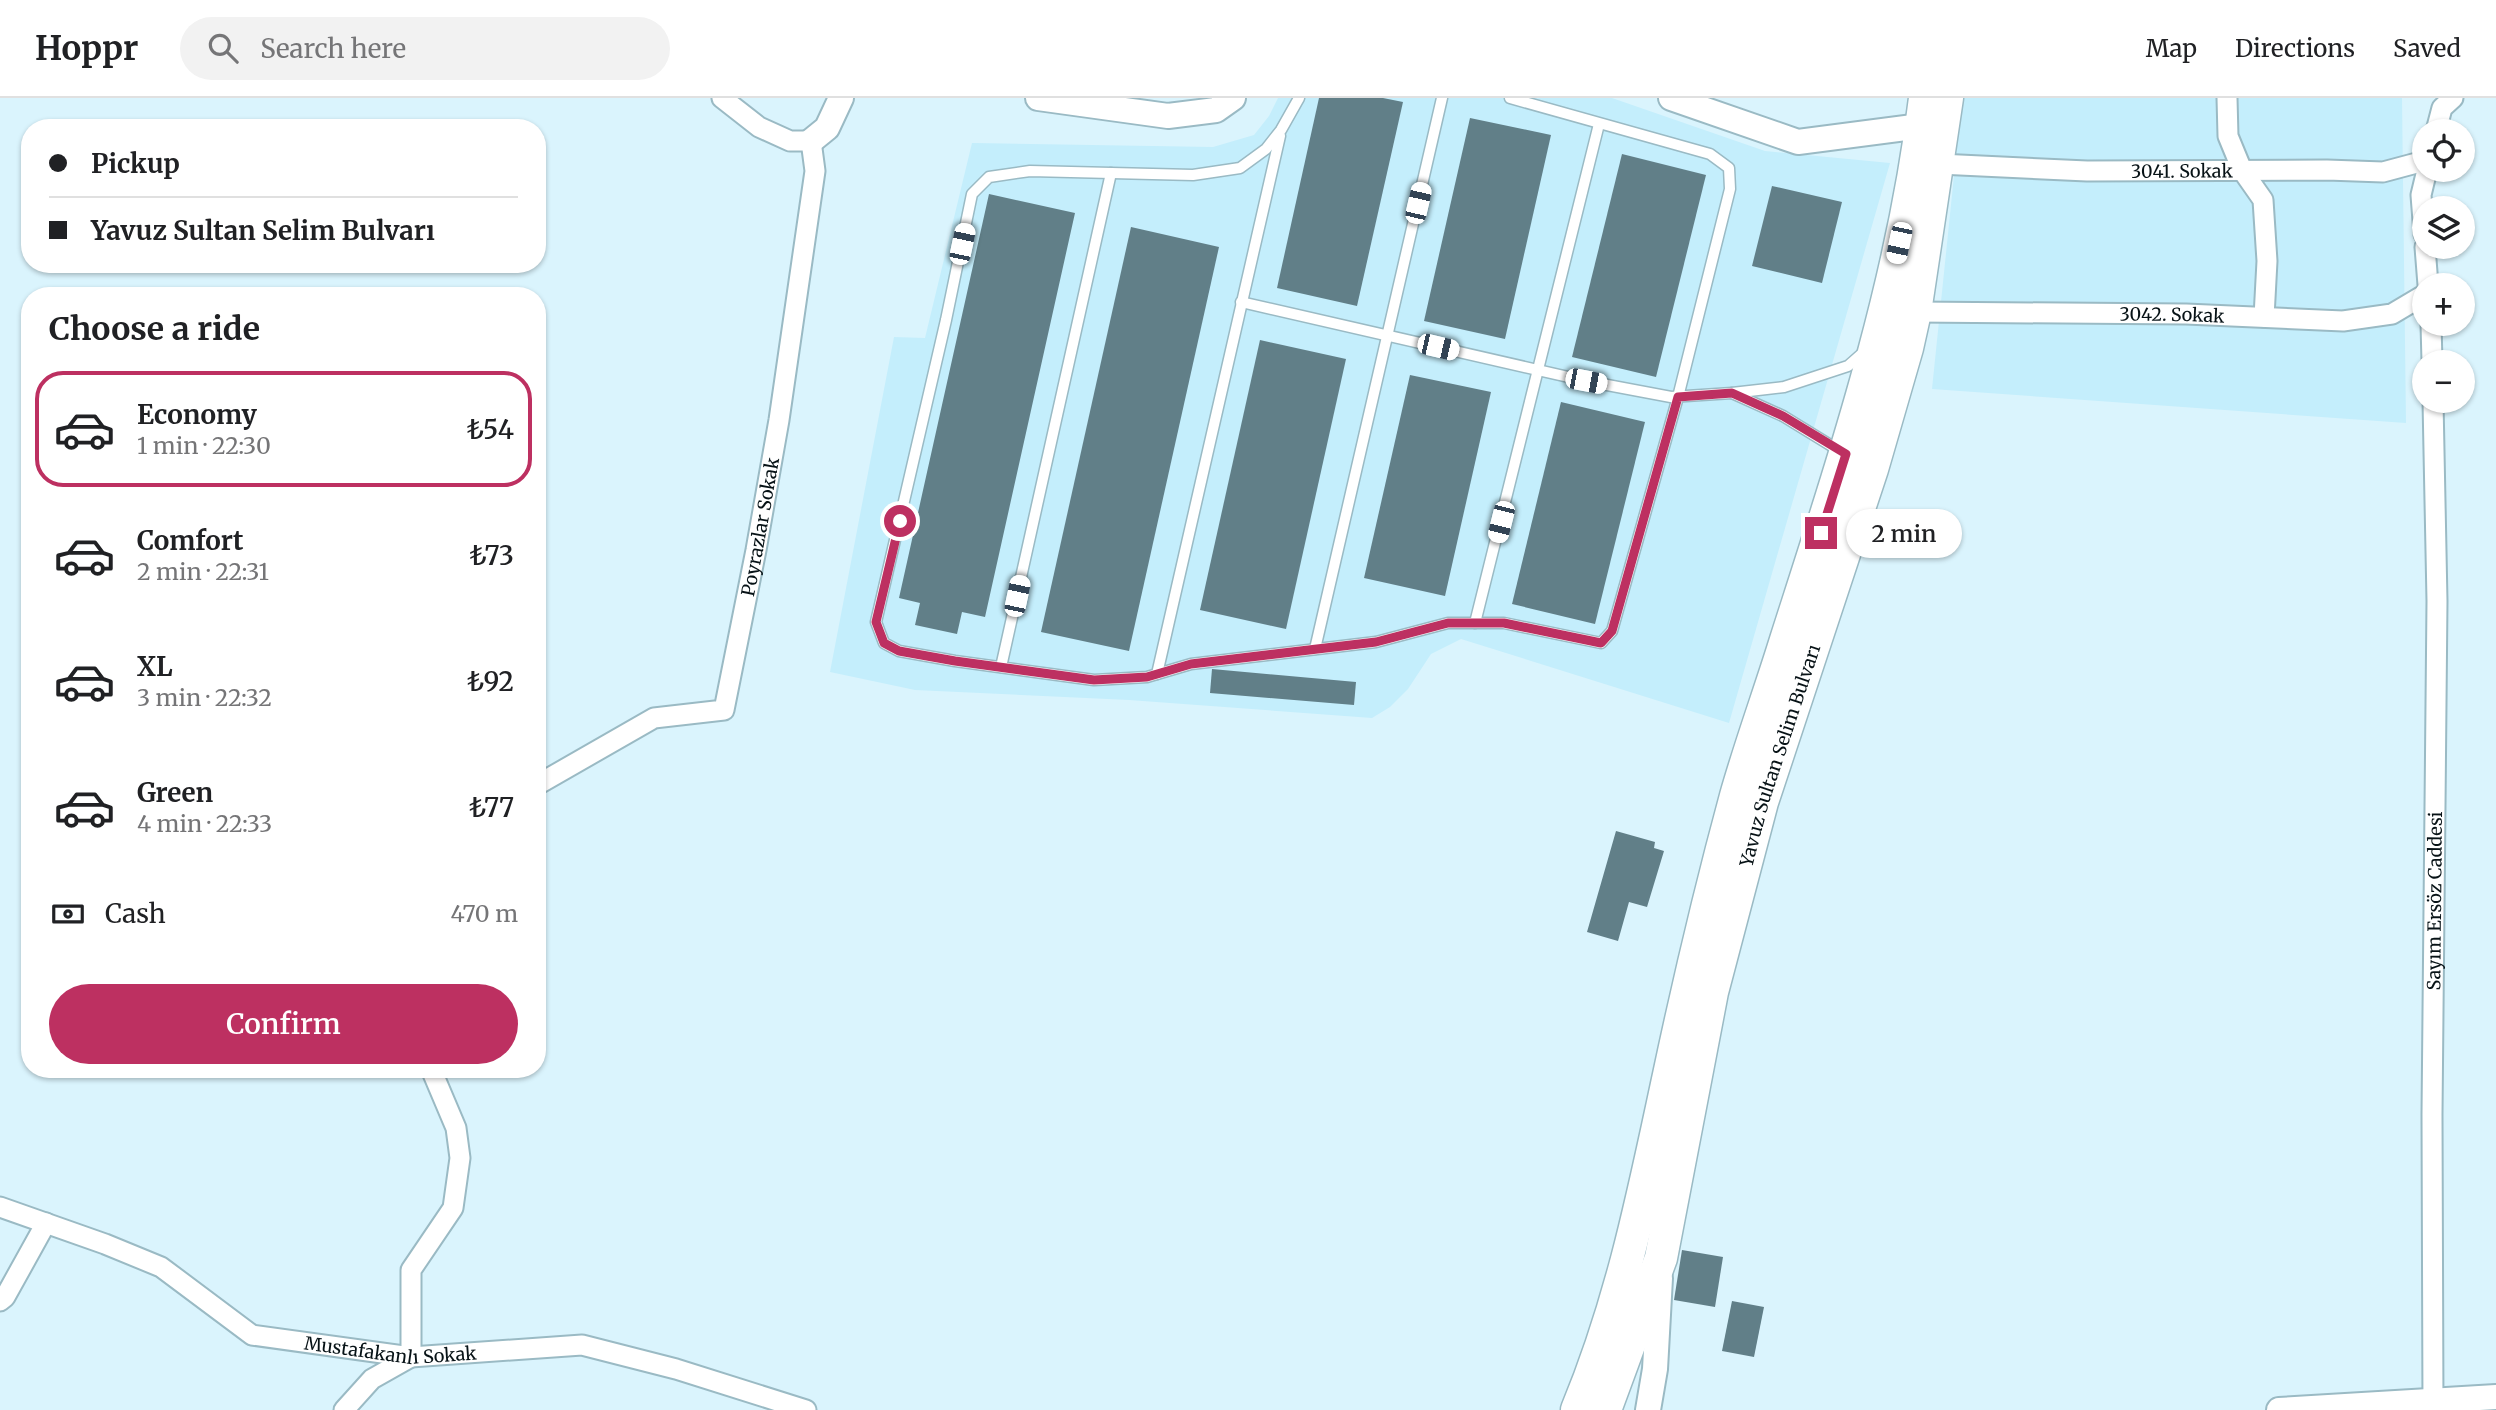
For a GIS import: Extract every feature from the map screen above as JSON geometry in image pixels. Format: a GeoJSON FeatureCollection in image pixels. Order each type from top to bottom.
{"type":"FeatureCollection","features":[{"type":"Feature","properties":{"kind":"main road","name":"Yavuz Sultan Selim Bulvarı"},"geometry":{"type":"LineString","coordinates":[[1605,1410],[1661,1258],[1712,992],[1762,802],[1872,469],[1915,312],[1947,98]]}},
{"type":"Feature","properties":{"kind":"main road","name":"Yavuz Sultan Selim Bulvarı"},"geometry":{"type":"LineString","coordinates":[[1577,1410],[1605,1339],[1631,1251],[1688,985],[1737,793],[1846,454],[1879,340],[1915,171],[1923,112]]}},
{"type":"Feature","properties":{"kind":"street"},"geometry":{"type":"LineString","coordinates":[[722,98],[759,127],[790,141],[811,141],[827,128],[841,98]]}},
{"type":"Feature","properties":{"kind":"street"},"geometry":{"type":"LineString","coordinates":[[1038,98],[1168,116],[1216,110],[1233,98]]}},
{"type":"Feature","properties":{"kind":"street"},"geometry":{"type":"LineString","coordinates":[[1671,98],[1798,142],[1923,112]]}},
{"type":"Feature","properties":{"kind":"street"},"geometry":{"type":"LineString","coordinates":[[2227,98],[2228,136],[2242,170],[2263,200],[2267,261],[2264,317]]}},
{"type":"Feature","properties":{"kind":"street"},"geometry":{"type":"LineString","coordinates":[[2439,119],[2442,108],[2452,98]]}},
{"type":"Feature","properties":{"kind":"street","name":"Poyrazlar Sokak"},"geometry":{"type":"LineString","coordinates":[[546,780],[654,718],[724,710],[779,420],[815,171],[811,141]]}},
{"type":"Feature","properties":{"kind":"street","name":"3041. Sokak"},"geometry":{"type":"LineString","coordinates":[[1939,164],[2087,171],[2383,172],[2412,164]]}},
{"type":"Feature","properties":{"kind":"street","name":"3042. Sokak"},"geometry":{"type":"LineString","coordinates":[[1915,312],[2264,317],[2343,321],[2392,314],[2412,302]]}},
{"type":"Feature","properties":{"kind":"street","name":"Sayım Ersöz Caddesi"},"geometry":{"type":"LineString","coordinates":[[2432,1405],[2437,615],[2433,413]]}},
{"type":"Feature","properties":{"kind":"street"},"geometry":{"type":"LineString","coordinates":[[344,1410],[372,1379],[411,1357],[411,1270],[453,1208],[460,1158],[456,1128],[435,1078]]}},
{"type":"Feature","properties":{"kind":"street","name":"Mustafakanlı Sokak"},"geometry":{"type":"LineString","coordinates":[[0,1207],[161,1267],[252,1335],[411,1357],[582,1345],[676,1369],[806,1410]]}},
{"type":"Feature","properties":{"kind":"street"},"geometry":{"type":"LineString","coordinates":[[0,1301],[5,1297],[46,1223]]}},
{"type":"Feature","properties":{"kind":"street"},"geometry":{"type":"LineString","coordinates":[[1648,1410],[1655,1369],[1661,1258]]}},
{"type":"Feature","properties":{"kind":"street"},"geometry":{"type":"LineString","coordinates":[[2279,1410],[2432,1405],[2496,1397]]}},
{"type":"Feature","properties":{"kind":"lane"},"geometry":{"type":"LineString","coordinates":[[1298,98],[1281,130],[1266,149],[1240,168],[1193,174],[1030,171],[989,177],[972,194],[946,320],[876,622],[884,643],[899,651],[1094,680],[1147,677],[1191,664],[1376,642],[1448,623],[1504,623],[1601,643],[1612,631],[1678,397],[1730,189],[1728,167],[1710,154],[1510,98]]}},
{"type":"Feature","properties":{"kind":"lane"},"geometry":{"type":"LineString","coordinates":[[1315,649],[1442,98]]}},
{"type":"Feature","properties":{"kind":"lane"},"geometry":{"type":"LineString","coordinates":[[1475,623],[1599,124]]}},
{"type":"Feature","properties":{"kind":"lane"},"geometry":{"type":"LineString","coordinates":[[1157,674],[1281,130]]}},
{"type":"Feature","properties":{"kind":"lane"},"geometry":{"type":"LineString","coordinates":[[1001,667],[1111,173]]}},
{"type":"Feature","properties":{"kind":"lane"},"geometry":{"type":"LineString","coordinates":[[1241,302],[1586,381],[1678,397],[1784,387],[1848,366],[1879,340]]}},
{"type":"Feature","properties":{"kind":"lane"},"geometry":{"type":"LineString","coordinates":[[1732,393],[1783,416],[1846,454]]}},
{"type":"Feature","properties":{"kind":"shaded area"},"geometry":{"type":"Polygon","coordinates":[[[1278,98],[1612,98],[1765,151],[1890,163],[1729,723],[1461,639],[1431,654],[1408,689],[1390,707],[1372,718],[1129,700],[915,690],[830,672],[894,337],[925,338],[972,143],[1213,147],[1254,135],[1269,116],[1278,98]]]}},
{"type":"Feature","properties":{"kind":"shaded area"},"geometry":{"type":"Polygon","coordinates":[[[1962,98],[2402,98],[2406,423],[1932,389],[1962,98]]]}},
{"type":"Feature","properties":{"kind":"building"},"geometry":{"type":"Polygon","coordinates":[[[1319,98],[1383,98],[1403,102],[1357,306],[1277,288],[1319,98]]]}},
{"type":"Feature","properties":{"kind":"building"},"geometry":{"type":"Polygon","coordinates":[[[1470,118],[1551,135],[1505,339],[1424,321],[1470,118]]]}},
{"type":"Feature","properties":{"kind":"building"},"geometry":{"type":"Polygon","coordinates":[[[1622,154],[1706,175],[1656,377],[1572,357],[1622,154]]]}},
{"type":"Feature","properties":{"kind":"building"},"geometry":{"type":"Polygon","coordinates":[[[1772,186],[1842,202],[1822,283],[1752,266],[1772,186]]]}},
{"type":"Feature","properties":{"kind":"building"},"geometry":{"type":"Polygon","coordinates":[[[989,194],[1075,213],[985,617],[962,612],[957,634],[915,625],[920,603],[899,598],[989,194]]]}},
{"type":"Feature","properties":{"kind":"building"},"geometry":{"type":"Polygon","coordinates":[[[1131,227],[1219,247],[1129,651],[1041,632],[1131,227]]]}},
{"type":"Feature","properties":{"kind":"building"},"geometry":{"type":"Polygon","coordinates":[[[1260,340],[1346,359],[1286,629],[1200,610],[1260,340]]]}},
{"type":"Feature","properties":{"kind":"building"},"geometry":{"type":"Polygon","coordinates":[[[1410,375],[1491,392],[1445,596],[1364,578],[1410,375]]]}},
{"type":"Feature","properties":{"kind":"building"},"geometry":{"type":"Polygon","coordinates":[[[1561,402],[1645,422],[1595,624],[1512,604],[1561,402]]]}},
{"type":"Feature","properties":{"kind":"building"},"geometry":{"type":"Polygon","coordinates":[[[1212,669],[1356,682],[1354,705],[1210,693],[1212,669]]]}},
{"type":"Feature","properties":{"kind":"building"},"geometry":{"type":"Polygon","coordinates":[[[1616,831],[1655,842],[1654,848],[1664,851],[1647,907],[1629,902],[1618,941],[1587,932],[1616,831]]]}},
{"type":"Feature","properties":{"kind":"building"},"geometry":{"type":"Polygon","coordinates":[[[1682,1250],[1723,1257],[1715,1307],[1674,1300],[1682,1250]]]}},
{"type":"Feature","properties":{"kind":"building"},"geometry":{"type":"Polygon","coordinates":[[[1732,1301],[1764,1307],[1754,1357],[1722,1351],[1732,1301]]]}},
{"type":"Feature","properties":{"kind":"route"},"geometry":{"type":"LineString","coordinates":[[900,521],[876,622],[884,643],[899,651],[955,661],[1094,680],[1147,677],[1191,664],[1376,642],[1448,623],[1504,623],[1601,643],[1612,631],[1678,397],[1732,393],[1783,416],[1846,454],[1821,533]]}}]}
